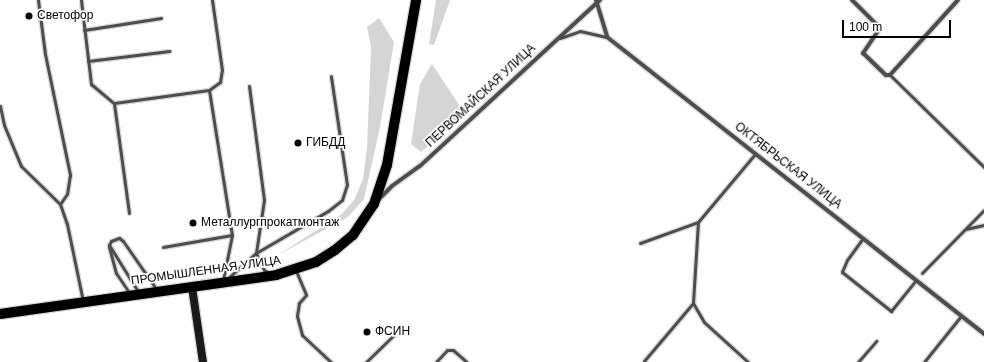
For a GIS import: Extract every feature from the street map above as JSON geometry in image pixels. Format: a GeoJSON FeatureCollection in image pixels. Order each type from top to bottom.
{"type":"FeatureCollection","features":[{"type":"Feature","properties":{"kind":"main road","name":"ПРОМЫШЛЕННАЯ УЛИЦА"},"geometry":{"type":"LineString","coordinates":[[0,314],[276,276],[295,271],[316,262],[353,235],[374,204],[387,165],[416,0]]}},
{"type":"Feature","properties":{"kind":"main road"},"geometry":{"type":"LineString","coordinates":[[192,287],[202,362]]}},
{"type":"Feature","properties":{"kind":"street"},"geometry":{"type":"LineString","coordinates":[[852,0],[878,26],[878,31],[863,53],[886,75],[890,75],[958,0]]}},
{"type":"Feature","properties":{"kind":"street","name":"ПЕРВОМАЙСКАЯ УЛИЦА"},"geometry":{"type":"LineString","coordinates":[[374,204],[392,186],[426,161],[598,1]]}},
{"type":"Feature","properties":{"kind":"street"},"geometry":{"type":"LineString","coordinates":[[598,1],[607,37]]}},
{"type":"Feature","properties":{"kind":"street","name":"ОКТЯБРЬСКАЯ УЛИЦА"},"geometry":{"type":"LineString","coordinates":[[607,37],[984,334]]}},
{"type":"Feature","properties":{"kind":"lane"},"geometry":{"type":"LineString","coordinates":[[38,0],[45,54],[70,175],[67,194],[60,204]]}},
{"type":"Feature","properties":{"kind":"lane"},"geometry":{"type":"LineString","coordinates":[[81,0],[91,84],[114,103],[129,213]]}},
{"type":"Feature","properties":{"kind":"lane"},"geometry":{"type":"LineString","coordinates":[[114,103],[209,90],[220,82],[222,70],[212,0]]}},
{"type":"Feature","properties":{"kind":"lane"},"geometry":{"type":"LineString","coordinates":[[84,30],[161,18]]}},
{"type":"Feature","properties":{"kind":"lane"},"geometry":{"type":"LineString","coordinates":[[557,39],[580,31],[607,37]]}},
{"type":"Feature","properties":{"kind":"lane"},"geometry":{"type":"LineString","coordinates":[[88,61],[169,51]]}},
{"type":"Feature","properties":{"kind":"lane"},"geometry":{"type":"LineString","coordinates":[[890,75],[984,167]]}},
{"type":"Feature","properties":{"kind":"lane"},"geometry":{"type":"LineString","coordinates":[[222,283],[256,253],[328,211],[342,200],[347,185],[331,76]]}},
{"type":"Feature","properties":{"kind":"lane"},"geometry":{"type":"LineString","coordinates":[[249,86],[264,200],[256,253],[264,270],[276,276]]}},
{"type":"Feature","properties":{"kind":"lane"},"geometry":{"type":"LineString","coordinates":[[209,90],[232,236],[222,283]]}},
{"type":"Feature","properties":{"kind":"lane"},"geometry":{"type":"LineString","coordinates":[[0,106],[4,124],[22,166],[60,204],[67,224],[83,302]]}},
{"type":"Feature","properties":{"kind":"lane"},"geometry":{"type":"LineString","coordinates":[[640,243],[698,222],[755,154]]}},
{"type":"Feature","properties":{"kind":"lane"},"geometry":{"type":"LineString","coordinates":[[922,273],[984,210]]}},
{"type":"Feature","properties":{"kind":"lane"},"geometry":{"type":"LineString","coordinates":[[698,222],[693,303],[704,322],[748,362]]}},
{"type":"Feature","properties":{"kind":"lane"},"geometry":{"type":"LineString","coordinates":[[964,230],[984,225]]}},
{"type":"Feature","properties":{"kind":"lane"},"geometry":{"type":"LineString","coordinates":[[163,247],[232,236]]}},
{"type":"Feature","properties":{"kind":"lane"},"geometry":{"type":"LineString","coordinates":[[136,295],[116,273],[109,245],[111,240],[120,238],[123,241],[158,292]]}},
{"type":"Feature","properties":{"kind":"lane"},"geometry":{"type":"LineString","coordinates":[[863,238],[847,260],[842,272],[891,311],[916,280]]}},
{"type":"Feature","properties":{"kind":"lane"},"geometry":{"type":"LineString","coordinates":[[109,245],[136,295]]}},
{"type":"Feature","properties":{"kind":"lane"},"geometry":{"type":"LineString","coordinates":[[295,271],[306,295],[299,303],[297,316],[302,335],[331,362]]}},
{"type":"Feature","properties":{"kind":"lane"},"geometry":{"type":"LineString","coordinates":[[644,361],[693,303]]}},
{"type":"Feature","properties":{"kind":"lane"},"geometry":{"type":"LineString","coordinates":[[924,362],[961,316]]}},
{"type":"Feature","properties":{"kind":"lane"},"geometry":{"type":"LineString","coordinates":[[366,362],[399,330]]}},
{"type":"Feature","properties":{"kind":"lane"},"geometry":{"type":"LineString","coordinates":[[858,362],[876,341]]}},
{"type":"Feature","properties":{"kind":"lane"},"geometry":{"type":"LineString","coordinates":[[436,362],[447,350],[453,350],[467,362]]}},
{"type":"Feature","properties":{"kind":"shaded area"},"geometry":{"type":"Polygon","coordinates":[[[436,0],[450,0],[434,45],[429,44],[436,0]]]}},
{"type":"Feature","properties":{"kind":"shaded area"},"geometry":{"type":"Polygon","coordinates":[[[379,18],[394,42],[380,127],[364,199],[348,217],[278,255],[342,214],[354,200],[363,179],[367,148],[371,47],[367,27],[379,18]]]}},
{"type":"Feature","properties":{"kind":"shaded area"},"geometry":{"type":"Polygon","coordinates":[[[432,64],[465,114],[421,152],[411,144],[420,84],[432,64]]]}},
{"type":"Feature","properties":{"kind":"place","name":"Светофор"},"geometry":{"type":"Point","coordinates":[29,16]}},
{"type":"Feature","properties":{"kind":"place","name":"ГИБДД"},"geometry":{"type":"Point","coordinates":[298,143]}},
{"type":"Feature","properties":{"kind":"place","name":"Металлургпрокатмонтаж"},"geometry":{"type":"Point","coordinates":[193,223]}},
{"type":"Feature","properties":{"kind":"place","name":"ФСИН"},"geometry":{"type":"Point","coordinates":[367,332]}}]}
